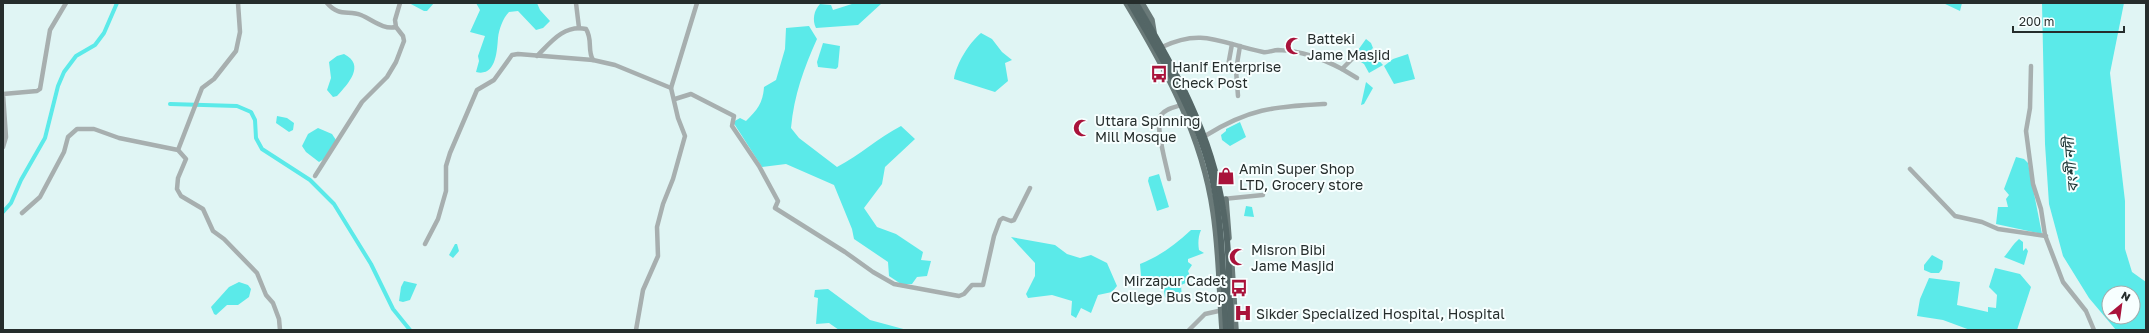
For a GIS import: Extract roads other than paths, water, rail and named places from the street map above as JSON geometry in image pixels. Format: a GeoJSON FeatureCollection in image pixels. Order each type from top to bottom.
{"type":"FeatureCollection","features":[{"type":"Feature","properties":{"kind":"highway"},"geometry":{"type":"LineString","coordinates":[[1130,3],[1170,71],[1183,104],[1200,139],[1214,187],[1218,220],[1222,310],[1226,330]]}},
{"type":"Feature","properties":{"kind":"highway"},"geometry":{"type":"LineString","coordinates":[[1136,3],[1148,33],[1162,47],[1174,69],[1205,136],[1224,199],[1231,330]]}},
{"type":"Feature","properties":{"kind":"main road"},"geometry":{"type":"LineString","coordinates":[[1126,3],[1148,33]]}},
{"type":"Feature","properties":{"kind":"main road"},"geometry":{"type":"LineString","coordinates":[[1142,3],[1152,20],[1148,33]]}},
{"type":"Feature","properties":{"kind":"main road"},"geometry":{"type":"LineString","coordinates":[[1224,199],[1236,330]]}},
{"type":"Feature","properties":{"kind":"main road"},"geometry":{"type":"LineString","coordinates":[[1222,310],[1222,330]]}},
{"type":"Feature","properties":{"kind":"street"},"geometry":{"type":"LineString","coordinates":[[3,147],[6,138],[3,94],[37,91],[40,89],[50,30],[66,3]]}},
{"type":"Feature","properties":{"kind":"street"},"geometry":{"type":"LineString","coordinates":[[178,150],[197,98],[204,86],[214,80],[236,51],[240,32],[238,3]]}},
{"type":"Feature","properties":{"kind":"street"},"geometry":{"type":"LineString","coordinates":[[327,3],[343,14],[360,15],[378,24],[396,27]]}},
{"type":"Feature","properties":{"kind":"street"},"geometry":{"type":"LineString","coordinates":[[315,176],[362,102],[387,77],[393,67],[404,41],[403,36],[396,27],[395,20],[400,3]]}},
{"type":"Feature","properties":{"kind":"street"},"geometry":{"type":"LineString","coordinates":[[576,3],[579,28]]}},
{"type":"Feature","properties":{"kind":"street"},"geometry":{"type":"LineString","coordinates":[[636,330],[643,290],[658,256],[658,227],[663,204],[673,179],[685,136],[678,118],[672,88],[697,3]]}},
{"type":"Feature","properties":{"kind":"street"},"geometry":{"type":"LineString","coordinates":[[536,56],[556,36],[579,28],[586,29],[590,36],[590,56],[593,60]]}},
{"type":"Feature","properties":{"kind":"street"},"geometry":{"type":"LineString","coordinates":[[1162,47],[1178,39],[1199,36],[1265,53],[1277,50],[1307,53],[1357,78]]}},
{"type":"Feature","properties":{"kind":"street"},"geometry":{"type":"LineString","coordinates":[[1232,44],[1228,66],[1232,70],[1250,71]]}},
{"type":"Feature","properties":{"kind":"street"},"geometry":{"type":"LineString","coordinates":[[1238,96],[1236,70],[1240,46]]}},
{"type":"Feature","properties":{"kind":"street"},"geometry":{"type":"LineString","coordinates":[[425,244],[438,219],[446,191],[446,166],[450,153],[477,90],[498,75],[512,55],[518,54],[593,60],[615,65],[672,88]]}},
{"type":"Feature","properties":{"kind":"street"},"geometry":{"type":"LineString","coordinates":[[1342,70],[1352,59]]}},
{"type":"Feature","properties":{"kind":"street"},"geometry":{"type":"LineString","coordinates":[[2031,66],[2030,108],[2026,131],[2033,184],[2041,209],[2046,236],[2063,282],[2086,311],[2094,330]]}},
{"type":"Feature","properties":{"kind":"street"},"geometry":{"type":"LineString","coordinates":[[675,99],[691,94],[734,116],[732,126],[767,179],[778,201],[775,208],[894,284],[959,296],[964,294],[972,285],[983,284],[994,236],[1000,220],[1003,218],[1011,222],[1014,220],[1030,188]]}},
{"type":"Feature","properties":{"kind":"street"},"geometry":{"type":"LineString","coordinates":[[1169,179],[1158,124],[1162,115],[1170,109],[1183,104]]}},
{"type":"Feature","properties":{"kind":"street"},"geometry":{"type":"LineString","coordinates":[[1205,136],[1242,116],[1258,110],[1325,104]]}},
{"type":"Feature","properties":{"kind":"street"},"geometry":{"type":"LineString","coordinates":[[22,213],[40,197],[64,152],[68,137],[77,129],[94,129],[118,138],[178,150],[186,159],[178,178],[177,189],[181,196],[203,209],[213,231],[224,239],[257,273],[266,296],[273,303],[279,319],[280,330]]}},
{"type":"Feature","properties":{"kind":"street"},"geometry":{"type":"LineString","coordinates":[[1910,169],[1955,216],[1982,222],[1998,229],[2046,236]]}},
{"type":"Feature","properties":{"kind":"street"},"geometry":{"type":"LineString","coordinates":[[1224,199],[1263,195]]}},
{"type":"Feature","properties":{"kind":"street"},"geometry":{"type":"LineString","coordinates":[[1189,330],[1205,314],[1222,310]]}},
{"type":"Feature","properties":{"kind":"water"},"geometry":{"type":"Polygon","coordinates":[[[409,3],[434,3],[427,11],[424,11],[409,3]]]}},
{"type":"Feature","properties":{"kind":"water"},"geometry":{"type":"Polygon","coordinates":[[[476,3],[537,3],[540,10],[550,21],[543,28],[536,30],[518,11],[509,12],[500,27],[494,62],[488,71],[483,73],[476,72],[479,61],[478,56],[485,36],[470,32],[480,10],[476,3]]]}},
{"type":"Feature","properties":{"kind":"water"},"geometry":{"type":"Polygon","coordinates":[[[855,3],[882,3],[858,25],[816,28],[814,15],[820,4],[831,5],[833,10],[855,3]]]}},
{"type":"Feature","properties":{"kind":"water"},"geometry":{"type":"Polygon","coordinates":[[[1943,3],[1962,3],[1960,11],[1943,3]]]}},
{"type":"Feature","properties":{"kind":"water","name":"বংশী নদী"},"geometry":{"type":"Polygon","coordinates":[[[2042,3],[2124,3],[2110,73],[2125,201],[2125,249],[2132,272],[2146,282],[2146,330],[2116,330],[2112,325],[2141,325],[2141,285],[2101,285],[2101,312],[2089,298],[2063,256],[2049,204],[2045,144],[2042,3]]]}},
{"type":"Feature","properties":{"kind":"water"},"geometry":{"type":"Polygon","coordinates":[[[809,26],[817,39],[804,71],[794,104],[791,128],[799,138],[837,167],[901,126],[915,139],[885,167],[882,184],[864,208],[877,227],[896,234],[923,252],[921,260],[931,261],[927,276],[917,277],[912,284],[901,284],[889,276],[888,262],[854,239],[852,229],[834,185],[786,164],[762,167],[733,122],[740,118],[746,121],[759,106],[764,87],[776,80],[785,49],[786,28],[809,26]]]}},
{"type":"Feature","properties":{"kind":"water"},"geometry":{"type":"Polygon","coordinates":[[[981,33],[992,39],[1002,52],[1012,60],[1005,63],[1008,81],[995,92],[954,79],[957,67],[964,54],[976,37],[981,33]]]}},
{"type":"Feature","properties":{"kind":"water"},"geometry":{"type":"Polygon","coordinates":[[[1366,39],[1371,43],[1373,48],[1370,51],[1383,65],[1369,73],[1364,64],[1353,57],[1366,39]]]}},
{"type":"Feature","properties":{"kind":"water"},"geometry":{"type":"Polygon","coordinates":[[[823,43],[840,46],[838,67],[836,69],[818,67],[817,62],[823,43]]]}},
{"type":"Feature","properties":{"kind":"water"},"geometry":{"type":"Polygon","coordinates":[[[344,54],[350,58],[354,64],[353,75],[337,96],[333,97],[327,90],[331,78],[329,62],[337,56],[344,54]]]}},
{"type":"Feature","properties":{"kind":"water"},"geometry":{"type":"Polygon","coordinates":[[[1408,54],[1415,79],[1394,84],[1384,66],[1393,59],[1408,54]]]}},
{"type":"Feature","properties":{"kind":"water"},"geometry":{"type":"Polygon","coordinates":[[[1366,82],[1373,88],[1364,104],[1361,105],[1366,82]]]}},
{"type":"Feature","properties":{"kind":"water"},"geometry":{"type":"Polygon","coordinates":[[[277,116],[287,118],[294,123],[293,130],[289,132],[276,123],[277,116]]]}},
{"type":"Feature","properties":{"kind":"water"},"geometry":{"type":"Polygon","coordinates":[[[1240,122],[1246,137],[1230,146],[1222,140],[1221,135],[1226,131],[1226,129],[1240,122]]]}},
{"type":"Feature","properties":{"kind":"water"},"geometry":{"type":"Polygon","coordinates":[[[318,128],[332,134],[336,140],[324,159],[319,162],[306,152],[302,146],[308,134],[318,128]]]}},
{"type":"Feature","properties":{"kind":"water"},"geometry":{"type":"Polygon","coordinates":[[[2016,157],[2024,159],[2028,163],[2042,234],[1996,224],[1998,207],[2008,207],[2006,199],[2009,195],[2004,189],[2016,157]]]}},
{"type":"Feature","properties":{"kind":"water"},"geometry":{"type":"Polygon","coordinates":[[[1159,174],[1169,207],[1157,211],[1148,181],[1149,177],[1159,174]]]}},
{"type":"Feature","properties":{"kind":"water"},"geometry":{"type":"Polygon","coordinates":[[[1246,206],[1252,207],[1254,217],[1244,216],[1246,206]]]}},
{"type":"Feature","properties":{"kind":"water"},"geometry":{"type":"Polygon","coordinates":[[[1191,230],[1201,230],[1198,243],[1199,250],[1204,253],[1188,259],[1188,262],[1192,265],[1188,271],[1190,276],[1188,282],[1181,285],[1182,299],[1170,302],[1165,297],[1163,286],[1150,288],[1149,277],[1141,276],[1140,264],[1167,250],[1191,230]]]}},
{"type":"Feature","properties":{"kind":"water"},"geometry":{"type":"Polygon","coordinates":[[[1011,237],[1055,245],[1067,254],[1080,258],[1091,255],[1107,263],[1117,286],[1112,292],[1098,295],[1091,313],[1081,308],[1076,318],[1071,315],[1072,301],[1052,295],[1028,298],[1026,294],[1035,276],[1035,263],[1011,237]]]}},
{"type":"Feature","properties":{"kind":"water"},"geometry":{"type":"Polygon","coordinates":[[[2019,239],[2023,242],[2023,251],[2026,248],[2028,251],[2024,265],[2004,257],[2019,239]]]}},
{"type":"Feature","properties":{"kind":"water"},"geometry":{"type":"Polygon","coordinates":[[[455,244],[457,244],[459,251],[453,258],[449,255],[455,244]]]}},
{"type":"Feature","properties":{"kind":"water"},"geometry":{"type":"Polygon","coordinates":[[[1932,255],[1943,261],[1942,269],[1939,273],[1931,273],[1924,270],[1924,265],[1932,255]]]}},
{"type":"Feature","properties":{"kind":"water"},"geometry":{"type":"Polygon","coordinates":[[[1995,268],[2020,274],[2031,287],[2017,330],[1970,330],[1943,320],[1917,316],[1920,299],[1929,278],[1960,282],[1957,305],[1988,312],[1988,307],[1996,308],[1997,295],[1989,287],[1995,268]]]}},
{"type":"Feature","properties":{"kind":"water"},"geometry":{"type":"Polygon","coordinates":[[[404,281],[417,284],[410,300],[403,302],[399,301],[401,287],[404,281]]]}},
{"type":"Feature","properties":{"kind":"water"},"geometry":{"type":"Polygon","coordinates":[[[239,282],[248,285],[251,289],[249,297],[238,305],[227,305],[216,315],[214,314],[211,307],[229,287],[239,282]]]}},
{"type":"Feature","properties":{"kind":"water"},"geometry":{"type":"Polygon","coordinates":[[[828,289],[870,320],[907,330],[839,330],[829,323],[816,324],[818,298],[814,297],[815,290],[828,289]]]}},
{"type":"Feature","properties":{"kind":"waterway"},"geometry":{"type":"LineString","coordinates":[[3,212],[11,203],[21,180],[45,138],[58,86],[64,72],[76,56],[95,45],[104,33],[117,3]]}},
{"type":"Feature","properties":{"kind":"waterway"},"geometry":{"type":"LineString","coordinates":[[170,104],[237,106],[251,112],[255,120],[256,138],[262,149],[310,180],[334,204],[371,264],[393,309],[410,330]]}},
{"type":"Feature","properties":{"kind":"place","name":"Batteki Jame Masjid"},"geometry":{"type":"Point","coordinates":[1294,46]}},
{"type":"Feature","properties":{"kind":"place","name":"Hanif Enterprise Check Post"},"geometry":{"type":"Point","coordinates":[1159,74]}},
{"type":"Feature","properties":{"kind":"place","name":"Uttara Spinning Mill Mosque"},"geometry":{"type":"Point","coordinates":[1082,128]}},
{"type":"Feature","properties":{"kind":"place","name":"Amin Super Shop LTD, Grocery store"},"geometry":{"type":"Point","coordinates":[1226,176]}},
{"type":"Feature","properties":{"kind":"place","name":"Misron Bibi Jame Masjid"},"geometry":{"type":"Point","coordinates":[1238,257]}},
{"type":"Feature","properties":{"kind":"place","name":"Mirzapur Cadet College Bus Stop"},"geometry":{"type":"Point","coordinates":[1239,288]}},
{"type":"Feature","properties":{"kind":"place","name":"Sikder Specialized Hospital, Hospital"},"geometry":{"type":"Point","coordinates":[1243,313]}}]}
